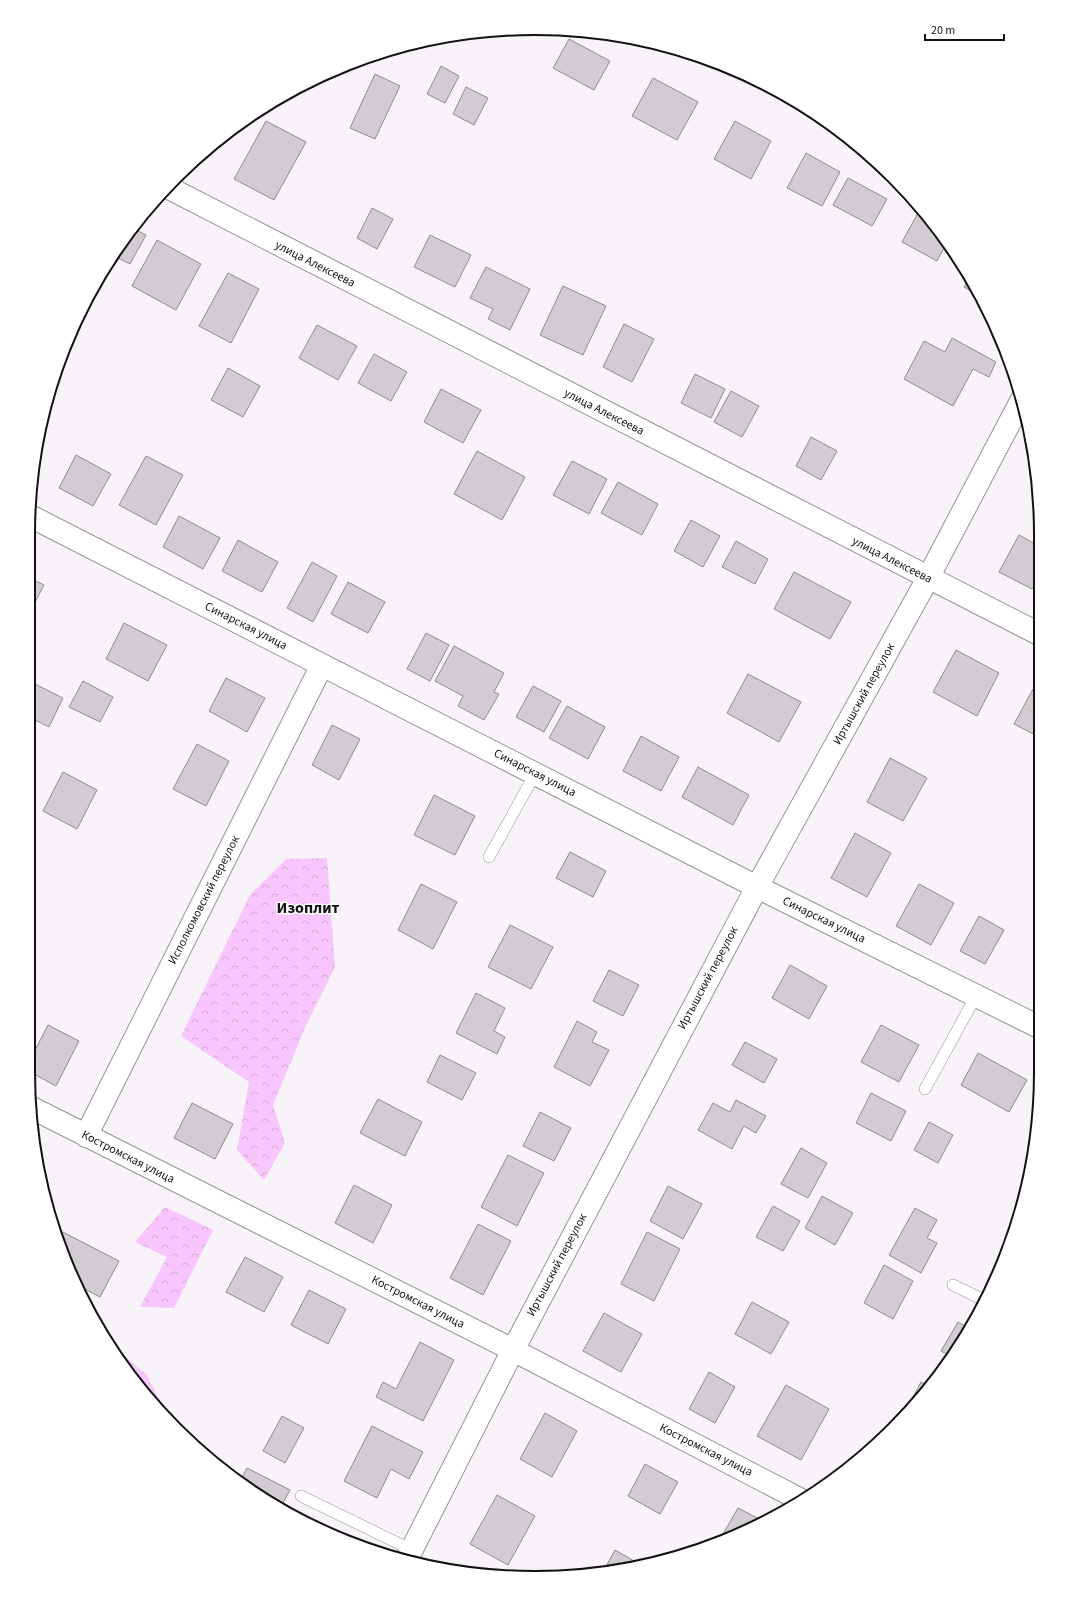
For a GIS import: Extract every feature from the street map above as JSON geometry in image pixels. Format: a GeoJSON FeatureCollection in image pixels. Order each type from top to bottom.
{"type":"FeatureCollection","features":[{"type":"Feature","properties":{"kind":"street","name":"улица Алексеева"},"geometry":{"type":"LineString","coordinates":[[173,190],[1034,631]]}},
{"type":"Feature","properties":{"kind":"street","name":"Иртышский переулок"},"geometry":{"type":"LineString","coordinates":[[410,1555],[512,1350],[757,887],[928,578],[1018,408]]}},
{"type":"Feature","properties":{"kind":"street","name":"Синарская улица"},"geometry":{"type":"LineString","coordinates":[[35,519],[757,887],[1034,1025]]}},
{"type":"Feature","properties":{"kind":"street","name":"Исполкомовский переулок"},"geometry":{"type":"LineString","coordinates":[[86,1136],[322,665]]}},
{"type":"Feature","properties":{"kind":"street","name":"Костромская улица"},"geometry":{"type":"LineString","coordinates":[[37,1110],[512,1350],[795,1497]]}},
{"type":"Feature","properties":{"kind":"lane"},"geometry":{"type":"LineString","coordinates":[[489,857],[535,774]]}},
{"type":"Feature","properties":{"kind":"lane"},"geometry":{"type":"LineString","coordinates":[[925,1089],[976,996]]}},
{"type":"Feature","properties":{"kind":"lane"},"geometry":{"type":"LineString","coordinates":[[953,1285],[979,1297]]}},
{"type":"Feature","properties":{"kind":"lane"},"geometry":{"type":"LineString","coordinates":[[301,1496],[406,1554]]}},
{"type":"Feature","properties":{"kind":"green space"},"geometry":{"type":"Polygon","coordinates":[[[327,858],[335,967],[306,1025],[273,1105],[285,1143],[264,1180],[237,1150],[249,1082],[181,1036],[250,895],[286,859],[327,858]]]}},
{"type":"Feature","properties":{"kind":"green space"},"geometry":{"type":"Polygon","coordinates":[[[165,1207],[213,1230],[174,1308],[140,1307],[167,1257],[135,1242],[165,1207]]]}},
{"type":"Feature","properties":{"kind":"green space"},"geometry":{"type":"Polygon","coordinates":[[[124,1355],[147,1375],[161,1403],[138,1376],[124,1355]]]}},
{"type":"Feature","properties":{"kind":"building"},"geometry":{"type":"Polygon","coordinates":[[[569,39],[610,61],[594,90],[553,68],[569,39]]]}},
{"type":"Feature","properties":{"kind":"building"},"geometry":{"type":"Polygon","coordinates":[[[441,66],[459,76],[445,103],[427,94],[441,66]]]}},
{"type":"Feature","properties":{"kind":"building"},"geometry":{"type":"Polygon","coordinates":[[[375,74],[400,86],[375,139],[350,128],[375,74]]]}},
{"type":"Feature","properties":{"kind":"building"},"geometry":{"type":"Polygon","coordinates":[[[653,78],[698,102],[677,140],[632,116],[653,78]]]}},
{"type":"Feature","properties":{"kind":"building"},"geometry":{"type":"Polygon","coordinates":[[[466,87],[488,98],[474,125],[453,114],[466,87]]]}},
{"type":"Feature","properties":{"kind":"building"},"geometry":{"type":"Polygon","coordinates":[[[266,121],[306,142],[274,200],[234,179],[266,121]]]}},
{"type":"Feature","properties":{"kind":"building"},"geometry":{"type":"Polygon","coordinates":[[[735,121],[771,141],[751,179],[714,159],[735,121]]]}},
{"type":"Feature","properties":{"kind":"building"},"geometry":{"type":"Polygon","coordinates":[[[806,153],[840,172],[822,206],[787,188],[806,153]]]}},
{"type":"Feature","properties":{"kind":"building"},"geometry":{"type":"Polygon","coordinates":[[[848,178],[887,199],[872,226],[833,205],[848,178]]]}},
{"type":"Feature","properties":{"kind":"building"},"geometry":{"type":"Polygon","coordinates":[[[372,208],[393,219],[377,249],[357,238],[372,208]]]}},
{"type":"Feature","properties":{"kind":"building"},"geometry":{"type":"Polygon","coordinates":[[[917,214],[944,248],[937,261],[902,242],[917,214]]]}},
{"type":"Feature","properties":{"kind":"building"},"geometry":{"type":"Polygon","coordinates":[[[137,231],[146,235],[130,264],[118,258],[137,231]]]}},
{"type":"Feature","properties":{"kind":"building"},"geometry":{"type":"Polygon","coordinates":[[[430,235],[471,255],[455,287],[414,267],[430,235]]]}},
{"type":"Feature","properties":{"kind":"building"},"geometry":{"type":"Polygon","coordinates":[[[157,240],[201,264],[176,310],[132,286],[157,240]]]}},
{"type":"Feature","properties":{"kind":"building"},"geometry":{"type":"Polygon","coordinates":[[[486,267],[530,289],[510,330],[488,319],[493,309],[470,298],[486,267]]]}},
{"type":"Feature","properties":{"kind":"building"},"geometry":{"type":"Polygon","coordinates":[[[228,273],[259,289],[231,343],[199,326],[228,273]]]}},
{"type":"Feature","properties":{"kind":"building"},"geometry":{"type":"Polygon","coordinates":[[[966,283],[970,290],[964,287],[966,283]]]}},
{"type":"Feature","properties":{"kind":"building"},"geometry":{"type":"Polygon","coordinates":[[[563,286],[606,306],[583,355],[540,335],[563,286]]]}},
{"type":"Feature","properties":{"kind":"building"},"geometry":{"type":"Polygon","coordinates":[[[624,324],[654,339],[632,382],[603,367],[624,324]]]}},
{"type":"Feature","properties":{"kind":"building"},"geometry":{"type":"Polygon","coordinates":[[[317,325],[357,346],[338,380],[299,358],[317,325]]]}},
{"type":"Feature","properties":{"kind":"building"},"geometry":{"type":"Polygon","coordinates":[[[952,338],[996,362],[989,377],[973,369],[953,406],[904,379],[924,341],[945,352],[952,338]]]}},
{"type":"Feature","properties":{"kind":"building"},"geometry":{"type":"Polygon","coordinates":[[[374,354],[407,372],[391,401],[358,383],[374,354]]]}},
{"type":"Feature","properties":{"kind":"building"},"geometry":{"type":"Polygon","coordinates":[[[228,368],[260,386],[243,417],[211,400],[228,368]]]}},
{"type":"Feature","properties":{"kind":"building"},"geometry":{"type":"Polygon","coordinates":[[[695,374],[725,389],[711,418],[681,403],[695,374]]]}},
{"type":"Feature","properties":{"kind":"building"},"geometry":{"type":"Polygon","coordinates":[[[441,389],[481,410],[463,443],[424,422],[441,389]]]}},
{"type":"Feature","properties":{"kind":"building"},"geometry":{"type":"Polygon","coordinates":[[[731,391],[759,406],[742,437],[714,422],[731,391]]]}},
{"type":"Feature","properties":{"kind":"building"},"geometry":{"type":"Polygon","coordinates":[[[811,437],[837,451],[821,480],[796,466],[811,437]]]}},
{"type":"Feature","properties":{"kind":"building"},"geometry":{"type":"Polygon","coordinates":[[[477,451],[525,477],[502,520],[454,494],[477,451]]]}},
{"type":"Feature","properties":{"kind":"building"},"geometry":{"type":"Polygon","coordinates":[[[76,455],[111,474],[93,506],[59,488],[76,455]]]}},
{"type":"Feature","properties":{"kind":"building"},"geometry":{"type":"Polygon","coordinates":[[[146,456],[183,475],[156,525],[119,505],[146,456]]]}},
{"type":"Feature","properties":{"kind":"building"},"geometry":{"type":"Polygon","coordinates":[[[572,461],[607,479],[589,514],[553,495],[572,461]]]}},
{"type":"Feature","properties":{"kind":"building"},"geometry":{"type":"Polygon","coordinates":[[[618,482],[658,504],[642,535],[601,513],[618,482]]]}},
{"type":"Feature","properties":{"kind":"building"},"geometry":{"type":"Polygon","coordinates":[[[179,516],[220,538],[203,569],[163,547],[179,516]]]}},
{"type":"Feature","properties":{"kind":"building"},"geometry":{"type":"Polygon","coordinates":[[[691,520],[720,536],[703,567],[674,551],[691,520]]]}},
{"type":"Feature","properties":{"kind":"building"},"geometry":{"type":"Polygon","coordinates":[[[1019,535],[1034,543],[1034,585],[1032,589],[999,572],[1019,535]]]}},
{"type":"Feature","properties":{"kind":"building"},"geometry":{"type":"Polygon","coordinates":[[[238,540],[278,562],[262,592],[222,571],[238,540]]]}},
{"type":"Feature","properties":{"kind":"building"},"geometry":{"type":"Polygon","coordinates":[[[736,541],[768,559],[755,584],[722,567],[736,541]]]}},
{"type":"Feature","properties":{"kind":"building"},"geometry":{"type":"Polygon","coordinates":[[[312,562],[337,576],[313,622],[287,608],[312,562]]]}},
{"type":"Feature","properties":{"kind":"building"},"geometry":{"type":"Polygon","coordinates":[[[794,572],[851,602],[830,639],[774,609],[794,572]]]}},
{"type":"Feature","properties":{"kind":"building"},"geometry":{"type":"Polygon","coordinates":[[[35,580],[44,585],[35,602],[35,580]]]}},
{"type":"Feature","properties":{"kind":"building"},"geometry":{"type":"Polygon","coordinates":[[[348,582],[385,602],[368,633],[331,614],[348,582]]]}},
{"type":"Feature","properties":{"kind":"building"},"geometry":{"type":"Polygon","coordinates":[[[124,623],[167,645],[148,681],[106,659],[124,623]]]}},
{"type":"Feature","properties":{"kind":"building"},"geometry":{"type":"Polygon","coordinates":[[[426,633],[449,645],[430,681],[407,669],[426,633]]]}},
{"type":"Feature","properties":{"kind":"building"},"geometry":{"type":"Polygon","coordinates":[[[454,646],[504,673],[494,692],[499,694],[484,720],[458,706],[463,696],[435,681],[454,646]]]}},
{"type":"Feature","properties":{"kind":"building"},"geometry":{"type":"Polygon","coordinates":[[[956,650],[999,673],[977,716],[933,692],[956,650]]]}},
{"type":"Feature","properties":{"kind":"building"},"geometry":{"type":"Polygon","coordinates":[[[748,674],[801,702],[779,742],[727,713],[748,674]]]}},
{"type":"Feature","properties":{"kind":"building"},"geometry":{"type":"Polygon","coordinates":[[[226,678],[265,698],[247,732],[209,711],[226,678]]]}},
{"type":"Feature","properties":{"kind":"building"},"geometry":{"type":"Polygon","coordinates":[[[83,681],[113,697],[100,722],[69,707],[83,681]]]}},
{"type":"Feature","properties":{"kind":"building"},"geometry":{"type":"Polygon","coordinates":[[[35,684],[63,698],[49,727],[35,720],[35,684]]]}},
{"type":"Feature","properties":{"kind":"building"},"geometry":{"type":"Polygon","coordinates":[[[533,686],[561,701],[544,732],[516,717],[533,686]]]}},
{"type":"Feature","properties":{"kind":"building"},"geometry":{"type":"Polygon","coordinates":[[[1033,689],[1034,690],[1034,734],[1014,724],[1033,689]]]}},
{"type":"Feature","properties":{"kind":"building"},"geometry":{"type":"Polygon","coordinates":[[[567,706],[605,727],[588,759],[549,738],[567,706]]]}},
{"type":"Feature","properties":{"kind":"building"},"geometry":{"type":"Polygon","coordinates":[[[332,725],[360,739],[339,780],[312,765],[332,725]]]}},
{"type":"Feature","properties":{"kind":"building"},"geometry":{"type":"Polygon","coordinates":[[[641,736],[679,757],[661,791],[623,771],[641,736]]]}},
{"type":"Feature","properties":{"kind":"building"},"geometry":{"type":"Polygon","coordinates":[[[197,744],[229,761],[206,806],[173,789],[197,744]]]}},
{"type":"Feature","properties":{"kind":"building"},"geometry":{"type":"Polygon","coordinates":[[[890,758],[927,778],[903,821],[867,802],[890,758]]]}},
{"type":"Feature","properties":{"kind":"building"},"geometry":{"type":"Polygon","coordinates":[[[698,767],[749,795],[733,825],[682,797],[698,767]]]}},
{"type":"Feature","properties":{"kind":"building"},"geometry":{"type":"Polygon","coordinates":[[[63,772],[97,790],[77,829],[43,811],[63,772]]]}},
{"type":"Feature","properties":{"kind":"building"},"geometry":{"type":"Polygon","coordinates":[[[434,795],[475,816],[455,855],[414,835],[434,795]]]}},
{"type":"Feature","properties":{"kind":"building"},"geometry":{"type":"Polygon","coordinates":[[[855,833],[891,853],[867,897],[831,878],[855,833]]]}},
{"type":"Feature","properties":{"kind":"building"},"geometry":{"type":"Polygon","coordinates":[[[570,852],[606,871],[593,897],[556,878],[570,852]]]}},
{"type":"Feature","properties":{"kind":"building"},"geometry":{"type":"Polygon","coordinates":[[[421,884],[457,902],[433,949],[398,930],[421,884]]]}},
{"type":"Feature","properties":{"kind":"building"},"geometry":{"type":"Polygon","coordinates":[[[919,884],[954,903],[931,945],[896,926],[919,884]]]}},
{"type":"Feature","properties":{"kind":"building"},"geometry":{"type":"Polygon","coordinates":[[[979,916],[1004,930],[985,964],[960,951],[979,916]]]}},
{"type":"Feature","properties":{"kind":"building"},"geometry":{"type":"Polygon","coordinates":[[[510,925],[553,947],[531,989],[488,967],[510,925]]]}},
{"type":"Feature","properties":{"kind":"building"},"geometry":{"type":"Polygon","coordinates":[[[790,965],[827,986],[809,1019],[772,998],[790,965]]]}},
{"type":"Feature","properties":{"kind":"building"},"geometry":{"type":"Polygon","coordinates":[[[609,970],[639,985],[623,1016],[593,1001],[609,970]]]}},
{"type":"Feature","properties":{"kind":"building"},"geometry":{"type":"Polygon","coordinates":[[[476,993],[505,1008],[494,1031],[505,1037],[497,1054],[456,1033],[476,993]]]}},
{"type":"Feature","properties":{"kind":"building"},"geometry":{"type":"Polygon","coordinates":[[[577,1021],[597,1032],[592,1042],[609,1050],[590,1086],[554,1067],[577,1021]]]}},
{"type":"Feature","properties":{"kind":"building"},"geometry":{"type":"Polygon","coordinates":[[[48,1025],[79,1041],[56,1086],[35,1075],[35,1050],[48,1025]]]}},
{"type":"Feature","properties":{"kind":"building"},"geometry":{"type":"Polygon","coordinates":[[[881,1025],[919,1045],[899,1082],[861,1062],[881,1025]]]}},
{"type":"Feature","properties":{"kind":"building"},"geometry":{"type":"Polygon","coordinates":[[[745,1042],[777,1059],[764,1083],[732,1065],[745,1042]]]}},
{"type":"Feature","properties":{"kind":"building"},"geometry":{"type":"Polygon","coordinates":[[[978,1053],[1027,1080],[1009,1112],[961,1085],[978,1053]]]}},
{"type":"Feature","properties":{"kind":"building"},"geometry":{"type":"Polygon","coordinates":[[[440,1055],[476,1073],[462,1100],[427,1082],[440,1055]]]}},
{"type":"Feature","properties":{"kind":"building"},"geometry":{"type":"Polygon","coordinates":[[[871,1093],[906,1111],[891,1141],[856,1123],[871,1093]]]}},
{"type":"Feature","properties":{"kind":"building"},"geometry":{"type":"Polygon","coordinates":[[[378,1099],[422,1122],[405,1156],[360,1133],[378,1099]]]}},
{"type":"Feature","properties":{"kind":"building"},"geometry":{"type":"Polygon","coordinates":[[[736,1100],[766,1116],[756,1133],[744,1126],[732,1149],[698,1130],[713,1103],[730,1112],[736,1100]]]}},
{"type":"Feature","properties":{"kind":"building"},"geometry":{"type":"Polygon","coordinates":[[[192,1103],[233,1124],[215,1159],[174,1138],[192,1103]]]}},
{"type":"Feature","properties":{"kind":"building"},"geometry":{"type":"Polygon","coordinates":[[[540,1112],[571,1128],[554,1161],[523,1146],[540,1112]]]}},
{"type":"Feature","properties":{"kind":"building"},"geometry":{"type":"Polygon","coordinates":[[[929,1122],[953,1135],[938,1163],[914,1150],[929,1122]]]}},
{"type":"Feature","properties":{"kind":"building"},"geometry":{"type":"Polygon","coordinates":[[[801,1148],[827,1163],[808,1198],[781,1184],[801,1148]]]}},
{"type":"Feature","properties":{"kind":"building"},"geometry":{"type":"Polygon","coordinates":[[[508,1155],[544,1173],[517,1226],[481,1207],[508,1155]]]}},
{"type":"Feature","properties":{"kind":"building"},"geometry":{"type":"Polygon","coordinates":[[[354,1185],[392,1205],[373,1243],[335,1223],[354,1185]]]}},
{"type":"Feature","properties":{"kind":"building"},"geometry":{"type":"Polygon","coordinates":[[[668,1186],[702,1204],[683,1239],[650,1221],[668,1186]]]}},
{"type":"Feature","properties":{"kind":"building"},"geometry":{"type":"Polygon","coordinates":[[[822,1196],[853,1213],[835,1245],[805,1228],[822,1196]]]}},
{"type":"Feature","properties":{"kind":"building"},"geometry":{"type":"Polygon","coordinates":[[[773,1206],[800,1221],[783,1251],[756,1237],[773,1206]]]}},
{"type":"Feature","properties":{"kind":"building"},"geometry":{"type":"Polygon","coordinates":[[[915,1208],[937,1220],[927,1238],[937,1243],[921,1273],[889,1255],[915,1208]]]}},
{"type":"Feature","properties":{"kind":"building"},"geometry":{"type":"Polygon","coordinates":[[[478,1224],[511,1241],[483,1295],[450,1278],[478,1224]]]}},
{"type":"Feature","properties":{"kind":"building"},"geometry":{"type":"Polygon","coordinates":[[[62,1232],[119,1261],[100,1297],[86,1290],[73,1263],[62,1232]]]}},
{"type":"Feature","properties":{"kind":"building"},"geometry":{"type":"Polygon","coordinates":[[[647,1232],[680,1249],[654,1301],[621,1284],[647,1232]]]}},
{"type":"Feature","properties":{"kind":"building"},"geometry":{"type":"Polygon","coordinates":[[[245,1257],[283,1277],[264,1312],[226,1292],[245,1257]]]}},
{"type":"Feature","properties":{"kind":"building"},"geometry":{"type":"Polygon","coordinates":[[[884,1265],[913,1281],[893,1319],[864,1303],[884,1265]]]}},
{"type":"Feature","properties":{"kind":"building"},"geometry":{"type":"Polygon","coordinates":[[[309,1290],[346,1309],[328,1344],[291,1325],[309,1290]]]}},
{"type":"Feature","properties":{"kind":"building"},"geometry":{"type":"Polygon","coordinates":[[[752,1302],[789,1322],[771,1354],[735,1334],[752,1302]]]}},
{"type":"Feature","properties":{"kind":"building"},"geometry":{"type":"Polygon","coordinates":[[[604,1313],[642,1334],[621,1372],[583,1351],[604,1313]]]}},
{"type":"Feature","properties":{"kind":"building"},"geometry":{"type":"Polygon","coordinates":[[[958,1322],[964,1326],[946,1354],[941,1351],[958,1322]]]}},
{"type":"Feature","properties":{"kind":"building"},"geometry":{"type":"Polygon","coordinates":[[[420,1342],[454,1360],[423,1421],[376,1397],[383,1382],[396,1389],[420,1342]]]}},
{"type":"Feature","properties":{"kind":"building"},"geometry":{"type":"Polygon","coordinates":[[[709,1372],[735,1387],[715,1423],[689,1409],[709,1372]]]}},
{"type":"Feature","properties":{"kind":"building"},"geometry":{"type":"Polygon","coordinates":[[[921,1382],[924,1384],[913,1398],[921,1382]]]}},
{"type":"Feature","properties":{"kind":"building"},"geometry":{"type":"Polygon","coordinates":[[[786,1385],[829,1409],[801,1460],[757,1436],[786,1385]]]}},
{"type":"Feature","properties":{"kind":"building"},"geometry":{"type":"Polygon","coordinates":[[[545,1413],[577,1431],[552,1477],[520,1459],[545,1413]]]}},
{"type":"Feature","properties":{"kind":"building"},"geometry":{"type":"Polygon","coordinates":[[[282,1416],[304,1428],[285,1463],[263,1451],[282,1416]]]}},
{"type":"Feature","properties":{"kind":"building"},"geometry":{"type":"Polygon","coordinates":[[[372,1426],[423,1452],[409,1479],[391,1469],[377,1498],[344,1481],[372,1426]]]}},
{"type":"Feature","properties":{"kind":"building"},"geometry":{"type":"Polygon","coordinates":[[[645,1464],[678,1482],[660,1514],[628,1496],[645,1464]]]}},
{"type":"Feature","properties":{"kind":"building"},"geometry":{"type":"Polygon","coordinates":[[[247,1468],[290,1490],[283,1503],[242,1477],[247,1468]]]}},
{"type":"Feature","properties":{"kind":"building"},"geometry":{"type":"Polygon","coordinates":[[[497,1495],[535,1516],[508,1565],[470,1544],[497,1495]]]}},
{"type":"Feature","properties":{"kind":"building"},"geometry":{"type":"Polygon","coordinates":[[[738,1508],[757,1518],[726,1533],[723,1534],[738,1508]]]}},
{"type":"Feature","properties":{"kind":"building"},"geometry":{"type":"Polygon","coordinates":[[[615,1550],[634,1561],[632,1561],[606,1566],[615,1550]]]}},
{"type":"Feature","properties":{"kind":"district","name":"Изоплит"},"geometry":{"type":"Point","coordinates":[308,908]}}]}
